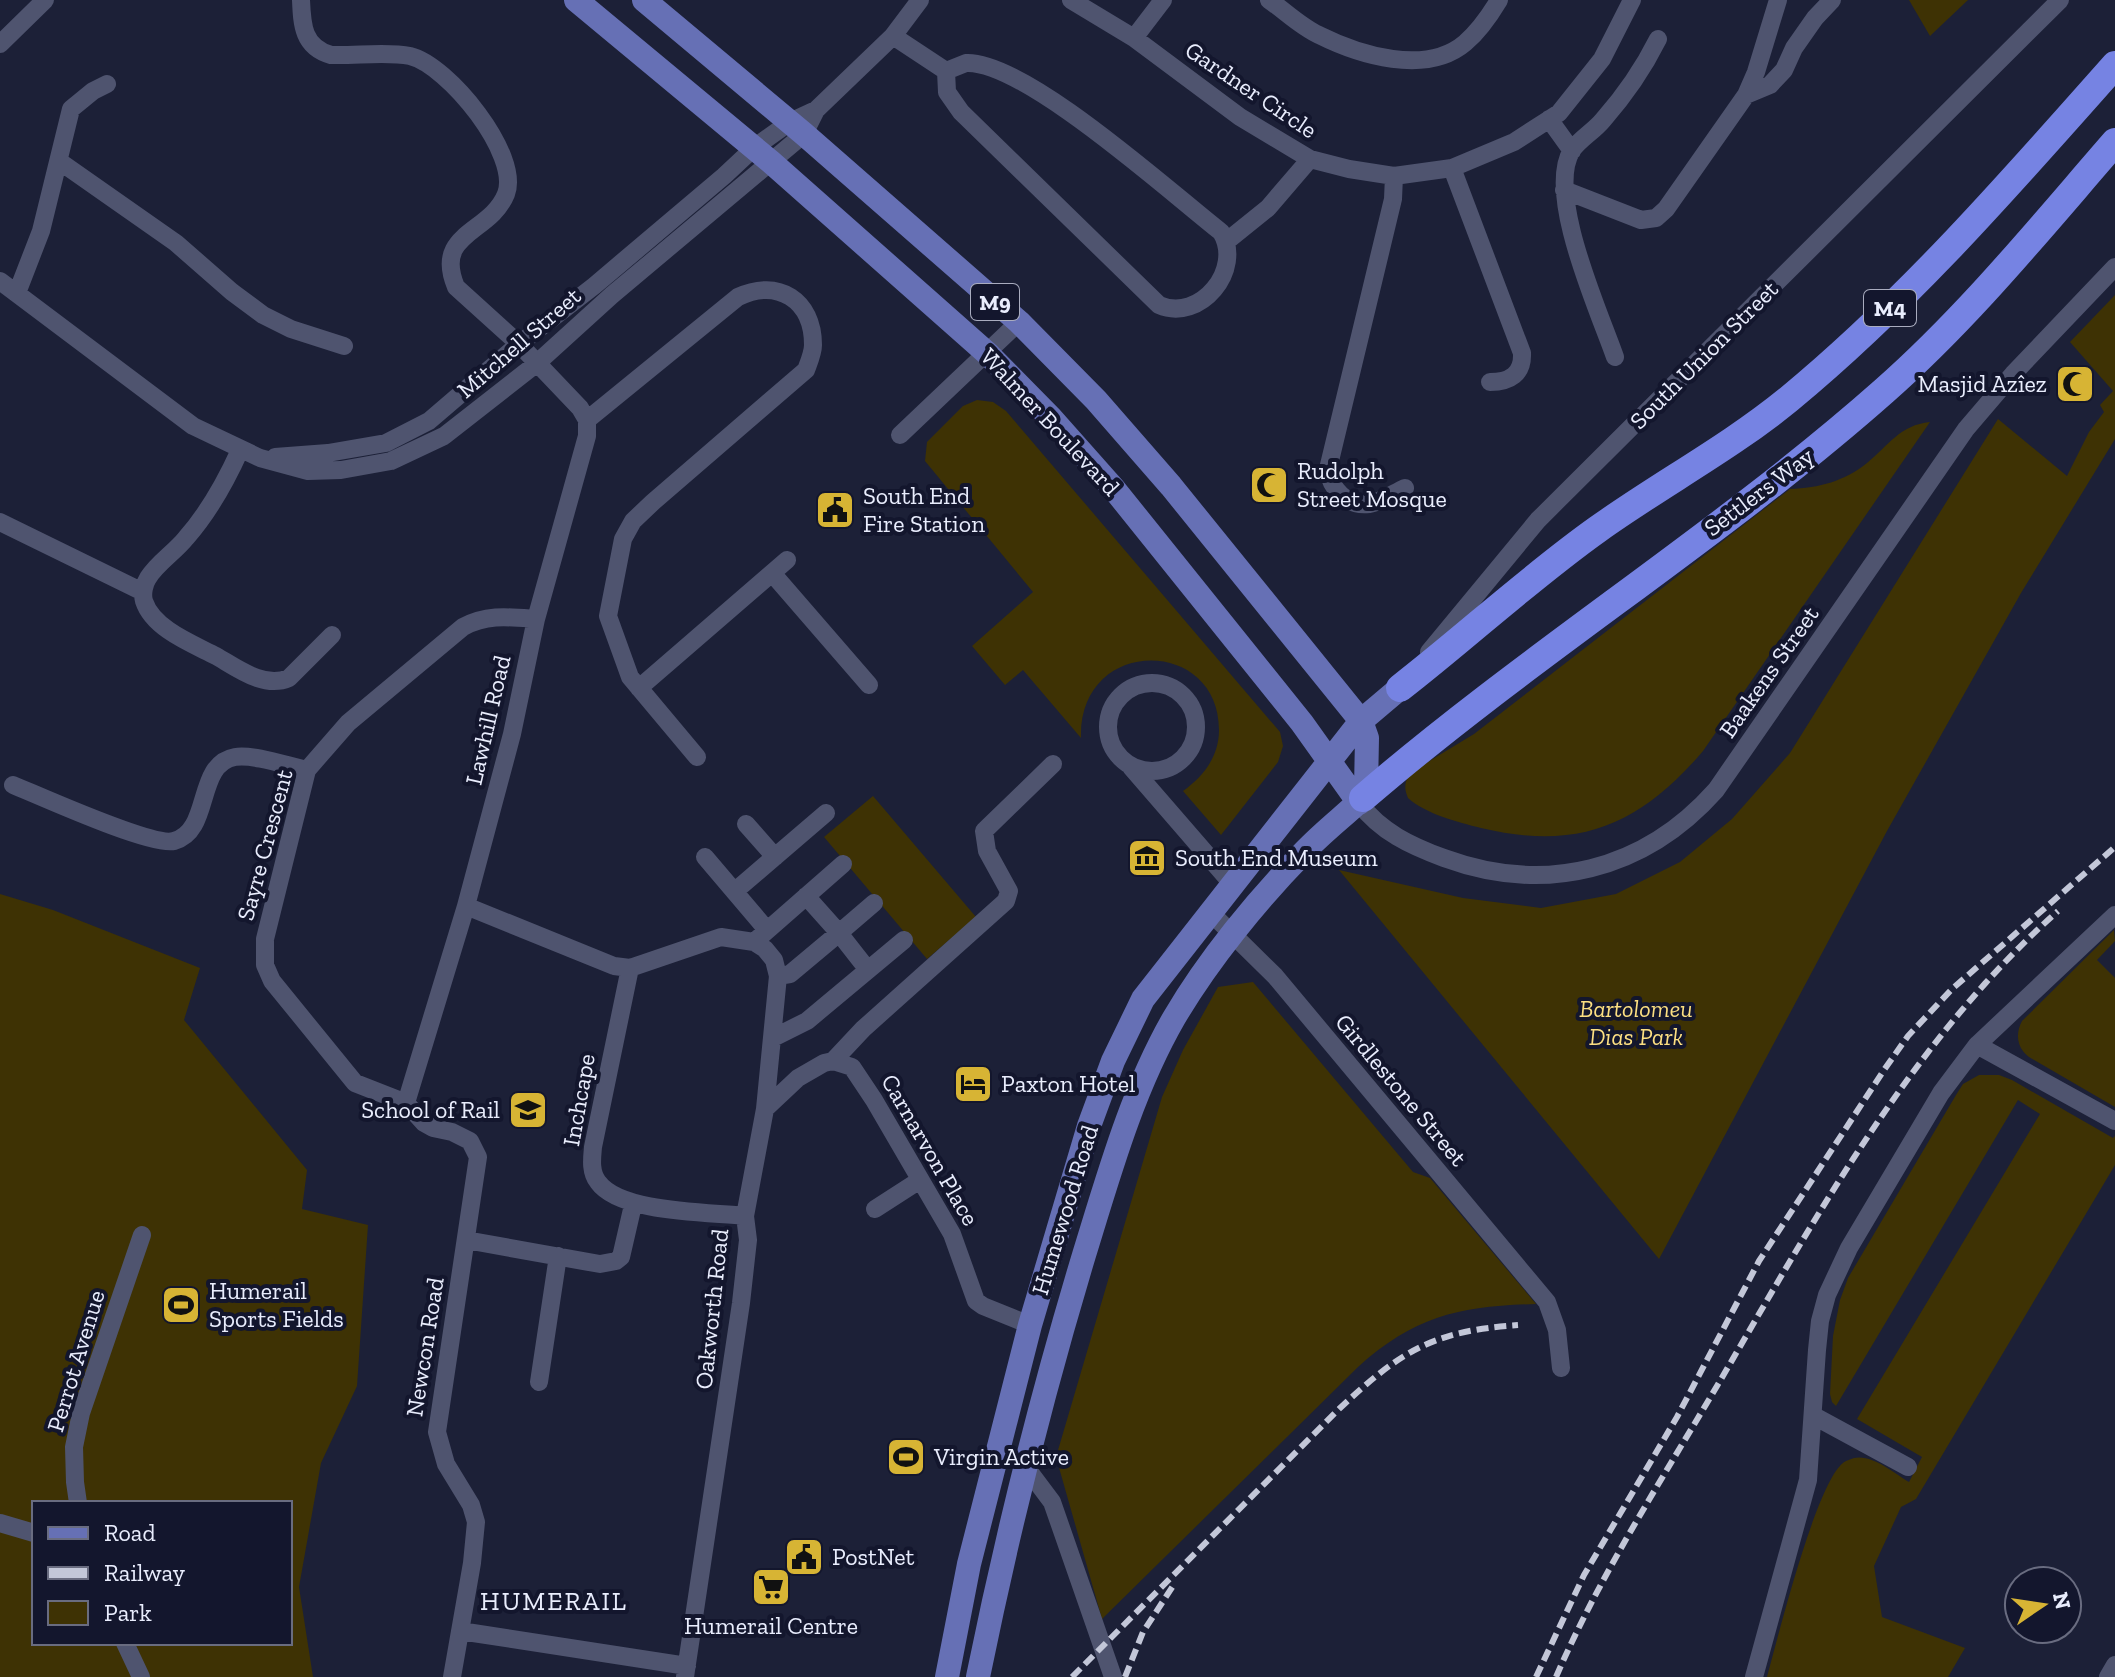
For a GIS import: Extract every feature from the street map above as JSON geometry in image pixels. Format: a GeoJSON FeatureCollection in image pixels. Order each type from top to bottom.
{"type":"FeatureCollection","features":[{"type":"Feature","properties":{"kind":"highway","name":"M4"},"geometry":{"type":"LineString","coordinates":[[1400,688],[1464,638],[1524,585],[1600,528],[1711,456],[1797,392],[1873,325],[1928,270],[2115,65]]}},
{"type":"Feature","properties":{"kind":"highway","name":"Settlers Way"},"geometry":{"type":"LineString","coordinates":[[1361,800],[1561,640],[1823,443],[1875,398],[1934,344],[2115,142]]}},
{"type":"Feature","properties":{"kind":"main road","name":"Walmer Boulevard"},"geometry":{"type":"LineString","coordinates":[[576,0],[763,154],[988,354],[1051,418],[1114,489],[1361,800]]}},
{"type":"Feature","properties":{"kind":"main road","name":"Walmer Boulevard"},"geometry":{"type":"LineString","coordinates":[[644,0],[797,128],[1019,322],[1096,400],[1171,486],[1361,721]]}},
{"type":"Feature","properties":{"kind":"main road","name":"South Union Street"},"geometry":{"type":"LineString","coordinates":[[1361,721],[1400,688]]}},
{"type":"Feature","properties":{"kind":"main road"},"geometry":{"type":"LineString","coordinates":[[1361,721],[1367,738],[1366,788],[1361,800]]}},
{"type":"Feature","properties":{"kind":"main road","name":"Humewood Road"},"geometry":{"type":"LineString","coordinates":[[947,1677],[969,1564],[1030,1325],[1089,1126],[1113,1061],[1143,999],[1361,721]]}},
{"type":"Feature","properties":{"kind":"main road","name":"Humewood Road"},"geometry":{"type":"LineString","coordinates":[[978,1677],[1025,1466],[1118,1144],[1144,1078],[1175,1017],[1233,934],[1307,849],[1361,800]]}},
{"type":"Feature","properties":{"kind":"street"},"geometry":{"type":"LineString","coordinates":[[0,44],[45,0]]}},
{"type":"Feature","properties":{"kind":"street"},"geometry":{"type":"LineString","coordinates":[[301,0],[304,33],[319,51],[331,55],[411,56],[451,80],[481,117],[506,167],[506,195],[491,215],[464,237],[452,252],[449,265],[456,287],[519,344],[580,408],[587,420],[738,297],[750,291],[769,289],[788,295],[804,309],[811,325],[814,348],[806,370],[653,502],[633,521],[623,539],[608,616],[630,677],[697,757]]}},
{"type":"Feature","properties":{"kind":"street"},"geometry":{"type":"LineString","coordinates":[[763,154],[797,128],[893,36],[920,0]]}},
{"type":"Feature","properties":{"kind":"street","name":"Gardner Circle"},"geometry":{"type":"LineString","coordinates":[[1071,0],[1134,38],[1240,117],[1310,159],[1394,176],[1452,168],[1514,142],[1559,113],[1602,59],[1632,0]]}},
{"type":"Feature","properties":{"kind":"street"},"geometry":{"type":"LineString","coordinates":[[1134,38],[1163,0]]}},
{"type":"Feature","properties":{"kind":"street"},"geometry":{"type":"LineString","coordinates":[[1269,0],[1318,35],[1376,56],[1422,61],[1464,45],[1489,17],[1499,0]]}},
{"type":"Feature","properties":{"kind":"street"},"geometry":{"type":"LineString","coordinates":[[1564,190],[1641,220],[1656,218],[1666,209],[1746,95],[1778,0]]}},
{"type":"Feature","properties":{"kind":"street"},"geometry":{"type":"LineString","coordinates":[[1746,95],[1770,85],[1777,78],[1815,18],[1832,0]]}},
{"type":"Feature","properties":{"kind":"street","name":"South Union Street"},"geometry":{"type":"LineString","coordinates":[[1400,688],[1538,520],[2060,0]]}},
{"type":"Feature","properties":{"kind":"street"},"geometry":{"type":"LineString","coordinates":[[893,36],[946,71]]}},
{"type":"Feature","properties":{"kind":"street"},"geometry":{"type":"LineString","coordinates":[[1615,357],[1566,211],[1565,173],[1572,151],[1619,101],[1639,74],[1658,39]]}},
{"type":"Feature","properties":{"kind":"street"},"geometry":{"type":"LineString","coordinates":[[966,63],[991,66],[1068,109],[1221,232],[1227,241],[1227,262],[1219,283],[1196,306],[1170,310],[1159,305],[961,112],[947,92],[946,71],[966,63]]}},
{"type":"Feature","properties":{"kind":"street"},"geometry":{"type":"LineString","coordinates":[[17,293],[41,231],[71,109],[107,84]]}},
{"type":"Feature","properties":{"kind":"street"},"geometry":{"type":"LineString","coordinates":[[1549,119],[1572,151]]}},
{"type":"Feature","properties":{"kind":"street","name":"Mitchell Street"},"geometry":{"type":"LineString","coordinates":[[260,458],[328,453],[386,443],[410,433],[445,409],[519,344],[763,154]]}},
{"type":"Feature","properties":{"kind":"street","name":"Mitchell Street"},"geometry":{"type":"LineString","coordinates":[[0,281],[193,426],[260,458],[308,471],[341,470],[391,461],[444,436],[536,364],[763,154]]}},
{"type":"Feature","properties":{"kind":"street"},"geometry":{"type":"LineString","coordinates":[[1227,241],[1268,208],[1310,159]]}},
{"type":"Feature","properties":{"kind":"street"},"geometry":{"type":"LineString","coordinates":[[59,161],[176,243],[263,315],[291,329],[344,346]]}},
{"type":"Feature","properties":{"kind":"street"},"geometry":{"type":"LineString","coordinates":[[1452,168],[1522,353],[1521,368],[1515,376],[1490,382]]}},
{"type":"Feature","properties":{"kind":"street"},"geometry":{"type":"LineString","coordinates":[[1394,176],[1393,199],[1328,469],[1333,487],[1342,496],[1360,504],[1370,504],[1405,488]]}},
{"type":"Feature","properties":{"kind":"street","name":"Baakens Street"},"geometry":{"type":"LineString","coordinates":[[1361,800],[1381,827],[1411,844],[1465,866],[1519,876],[1538,877],[1598,867],[1652,844],[1671,831],[1695,813],[1716,790],[1966,429],[2013,374],[2115,267]]}},
{"type":"Feature","properties":{"kind":"street"},"geometry":{"type":"LineString","coordinates":[[900,435],[1019,322]]}},
{"type":"Feature","properties":{"kind":"street","name":"Lawhill Road"},"geometry":{"type":"LineString","coordinates":[[406,1103],[466,906],[512,734],[536,619],[584,446],[587,420]]}},
{"type":"Feature","properties":{"kind":"street"},"geometry":{"type":"LineString","coordinates":[[240,450],[220,493],[188,537],[148,578],[143,592],[145,603],[153,616],[172,632],[263,680],[289,678],[332,635]]}},
{"type":"Feature","properties":{"kind":"street"},"geometry":{"type":"LineString","coordinates":[[0,522],[143,592]]}},
{"type":"Feature","properties":{"kind":"street"},"geometry":{"type":"LineString","coordinates":[[639,688],[787,560]]}},
{"type":"Feature","properties":{"kind":"street"},"geometry":{"type":"LineString","coordinates":[[772,573],[869,685]]}},
{"type":"Feature","properties":{"kind":"street","name":"Sayre Crescent"},"geometry":{"type":"LineString","coordinates":[[406,1103],[355,1083],[293,1010],[272,981],[265,965],[265,939],[307,770],[348,723],[463,627],[496,616],[536,619]]}},
{"type":"Feature","properties":{"kind":"street"},"geometry":{"type":"LineString","coordinates":[[1131,767],[1153,772],[1176,765],[1191,748],[1197,725],[1190,703],[1173,687],[1150,682],[1128,688],[1112,705],[1107,728],[1114,751],[1234,886]]}},
{"type":"Feature","properties":{"kind":"street"},"geometry":{"type":"LineString","coordinates":[[13,785],[164,842],[182,838],[192,828],[216,768],[224,760],[243,756],[307,770]]}},
{"type":"Feature","properties":{"kind":"street"},"geometry":{"type":"LineString","coordinates":[[765,1109],[798,1078],[833,1061],[863,1029],[1006,901],[1009,891],[987,851],[984,831],[1053,764]]}},
{"type":"Feature","properties":{"kind":"street"},"geometry":{"type":"LineString","coordinates":[[735,891],[826,813]]}},
{"type":"Feature","properties":{"kind":"street"},"geometry":{"type":"LineString","coordinates":[[746,824],[775,857]]}},
{"type":"Feature","properties":{"kind":"street"},"geometry":{"type":"LineString","coordinates":[[705,857],[735,891],[774,960],[778,976],[790,974],[874,903]]}},
{"type":"Feature","properties":{"kind":"street"},"geometry":{"type":"LineString","coordinates":[[466,906],[599,962],[630,968],[721,937],[762,940],[843,864]]}},
{"type":"Feature","properties":{"kind":"street"},"geometry":{"type":"LineString","coordinates":[[806,896],[868,970]]}},
{"type":"Feature","properties":{"kind":"street","name":"Girdlestone Street"},"geometry":{"type":"LineString","coordinates":[[1212,914],[1275,976],[1547,1302],[1557,1330],[1561,1368]]}},
{"type":"Feature","properties":{"kind":"street"},"geometry":{"type":"LineString","coordinates":[[1754,1677],[1808,1480],[1820,1321],[1838,1269],[1941,1093],[1977,1045],[2115,915]]}},
{"type":"Feature","properties":{"kind":"street"},"geometry":{"type":"LineString","coordinates":[[773,1038],[807,1021],[904,940]]}},
{"type":"Feature","properties":{"kind":"street","name":"Inchcape"},"geometry":{"type":"LineString","coordinates":[[630,968],[592,1158],[593,1174],[598,1184],[613,1196],[633,1205],[745,1216]]}},
{"type":"Feature","properties":{"kind":"street","name":"Oakworth Road"},"geometry":{"type":"LineString","coordinates":[[686,1671],[741,1303],[748,1240],[745,1216],[765,1109],[778,976]]}},
{"type":"Feature","properties":{"kind":"street"},"geometry":{"type":"LineString","coordinates":[[1977,1045],[2115,1121]]}},
{"type":"Feature","properties":{"kind":"street","name":"Carnarvon Place"},"geometry":{"type":"LineString","coordinates":[[833,1061],[852,1067],[862,1080],[959,1247],[967,1301],[1030,1325]]}},
{"type":"Feature","properties":{"kind":"street","name":"Newcon Road"},"geometry":{"type":"LineString","coordinates":[[406,1103],[424,1123],[470,1141],[476,1149],[478,1166],[437,1432],[446,1464],[471,1505],[476,1522],[452,1677]]}},
{"type":"Feature","properties":{"kind":"street"},"geometry":{"type":"LineString","coordinates":[[875,1209],[920,1180]]}},
{"type":"Feature","properties":{"kind":"street"},"geometry":{"type":"LineString","coordinates":[[466,1240],[600,1264],[616,1261],[621,1257],[633,1205]]}},
{"type":"Feature","properties":{"kind":"street","name":"Perrot Avenue"},"geometry":{"type":"LineString","coordinates":[[78,1501],[74,1447],[81,1413],[142,1235]]}},
{"type":"Feature","properties":{"kind":"street"},"geometry":{"type":"LineString","coordinates":[[539,1382],[558,1256]]}},
{"type":"Feature","properties":{"kind":"street"},"geometry":{"type":"LineString","coordinates":[[1814,1416],[1908,1467]]}},
{"type":"Feature","properties":{"kind":"street"},"geometry":{"type":"LineString","coordinates":[[1025,1466],[1052,1502],[1113,1677]]}},
{"type":"Feature","properties":{"kind":"street"},"geometry":{"type":"LineString","coordinates":[[0,1523],[32,1532]]}},
{"type":"Feature","properties":{"kind":"street"},"geometry":{"type":"LineString","coordinates":[[460,1631],[686,1671]]}},
{"type":"Feature","properties":{"kind":"street"},"geometry":{"type":"LineString","coordinates":[[126,1645],[141,1677]]}},
{"type":"Feature","properties":{"kind":"street"},"geometry":{"type":"LineString","coordinates":[[2108,1677],[2115,1665]]}},
{"type":"Feature","properties":{"kind":"green space"},"geometry":{"type":"Polygon","coordinates":[[[1909,0],[1968,0],[1930,36],[1909,0]]]}},
{"type":"Feature","properties":{"kind":"green space","name":"Bartolomeu Dias Park"},"geometry":{"type":"Polygon","coordinates":[[[2115,295],[2115,439],[2021,593],[1887,831],[1659,1259],[1339,870],[1463,898],[1541,908],[1616,894],[1680,862],[1732,819],[1790,753],[1998,419],[2067,476],[2089,432],[2104,412],[2100,405],[2113,391],[2070,342],[2115,295]]]}},
{"type":"Feature","properties":{"kind":"green space"},"geometry":{"type":"Polygon","coordinates":[[[977,400],[993,402],[1006,411],[1280,732],[1283,746],[1278,762],[1221,835],[1183,791],[1209,765],[1218,739],[1213,699],[1197,677],[1175,664],[1149,660],[1123,666],[1101,680],[1086,705],[1081,738],[1023,670],[1005,685],[972,646],[1033,592],[925,461],[927,442],[963,406],[977,400]]]}},
{"type":"Feature","properties":{"kind":"green space"},"geometry":{"type":"Polygon","coordinates":[[[1930,422],[1703,751],[1655,798],[1604,826],[1577,834],[1548,836],[1516,834],[1462,823],[1433,813],[1408,798],[1406,783],[1413,771],[1474,734],[1790,489],[1821,485],[1850,475],[1903,432],[1930,422]]]}},
{"type":"Feature","properties":{"kind":"green space"},"geometry":{"type":"Polygon","coordinates":[[[873,796],[976,917],[927,959],[824,837],[873,796]]]}},
{"type":"Feature","properties":{"kind":"green space","name":"Humerail Sports Fields"},"geometry":{"type":"Polygon","coordinates":[[[0,894],[53,910],[200,968],[184,1020],[307,1170],[302,1209],[368,1225],[357,1386],[321,1463],[299,1587],[313,1677],[0,1677],[0,894]]]}},
{"type":"Feature","properties":{"kind":"green space"},"geometry":{"type":"Polygon","coordinates":[[[2114,930],[2115,941],[2097,960],[2115,978],[2115,1107],[2029,1057],[2022,1049],[2018,1036],[2022,1021],[2114,930]]]}},
{"type":"Feature","properties":{"kind":"green space"},"geometry":{"type":"Polygon","coordinates":[[[1253,982],[1413,1172],[1430,1178],[1536,1304],[1485,1307],[1441,1317],[1420,1325],[1379,1349],[1102,1619],[1056,1457],[1162,1097],[1183,1050],[1218,987],[1253,982]]]}},
{"type":"Feature","properties":{"kind":"green space"},"geometry":{"type":"Polygon","coordinates":[[[1979,1075],[1999,1075],[2012,1080],[2113,1138],[2115,1136],[2115,1165],[1916,1499],[1901,1507],[1874,1566],[1882,1617],[1965,1648],[1948,1677],[1767,1677],[1810,1529],[1832,1477],[1844,1462],[1861,1458],[1883,1465],[1909,1482],[1922,1457],[1857,1419],[2040,1114],[2018,1100],[1836,1406],[1830,1394],[1833,1336],[1848,1278],[1963,1084],[1979,1075]]]}},
{"type":"Feature","properties":{"kind":"railway"},"geometry":{"type":"LineString","coordinates":[[1536,1677],[1584,1575],[1677,1417],[1759,1261],[1884,1070],[1908,1036],[1952,989],[2115,847]]}},
{"type":"Feature","properties":{"kind":"railway"},"geometry":{"type":"LineString","coordinates":[[1556,1677],[1632,1529],[1791,1260],[1869,1135],[1956,1017],[2005,962],[2058,911]]}},
{"type":"Feature","properties":{"kind":"railway"},"geometry":{"type":"LineString","coordinates":[[1072,1677],[1339,1409],[1381,1372],[1440,1339],[1462,1332],[1518,1325]]}},
{"type":"Feature","properties":{"kind":"railway"},"geometry":{"type":"LineString","coordinates":[[1125,1677],[1143,1632],[1173,1586]]}},
{"type":"Feature","properties":{"kind":"place","name":"Masjid Azîez"},"geometry":{"type":"Point","coordinates":[2075,384]}},
{"type":"Feature","properties":{"kind":"place","name":"Rudolph Street Mosque"},"geometry":{"type":"Point","coordinates":[1269,485]}},
{"type":"Feature","properties":{"kind":"place","name":"South End Fire Station"},"geometry":{"type":"Point","coordinates":[835,510]}},
{"type":"Feature","properties":{"kind":"place","name":"South End Museum"},"geometry":{"type":"Point","coordinates":[1147,858]}},
{"type":"Feature","properties":{"kind":"place","name":"Paxton Hotel"},"geometry":{"type":"Point","coordinates":[973,1084]}},
{"type":"Feature","properties":{"kind":"place","name":"School of Rail"},"geometry":{"type":"Point","coordinates":[528,1110]}},
{"type":"Feature","properties":{"kind":"place","name":"Humerail Sports Fields"},"geometry":{"type":"Point","coordinates":[181,1305]}},
{"type":"Feature","properties":{"kind":"place","name":"Virgin Active"},"geometry":{"type":"Point","coordinates":[906,1457]}},
{"type":"Feature","properties":{"kind":"place","name":"PostNet"},"geometry":{"type":"Point","coordinates":[804,1557]}},
{"type":"Feature","properties":{"kind":"place","name":"Humerail Centre"},"geometry":{"type":"Point","coordinates":[771,1587]}},
{"type":"Feature","properties":{"kind":"district","name":"HUMERAIL"},"geometry":{"type":"Point","coordinates":[554,1601]}}]}
